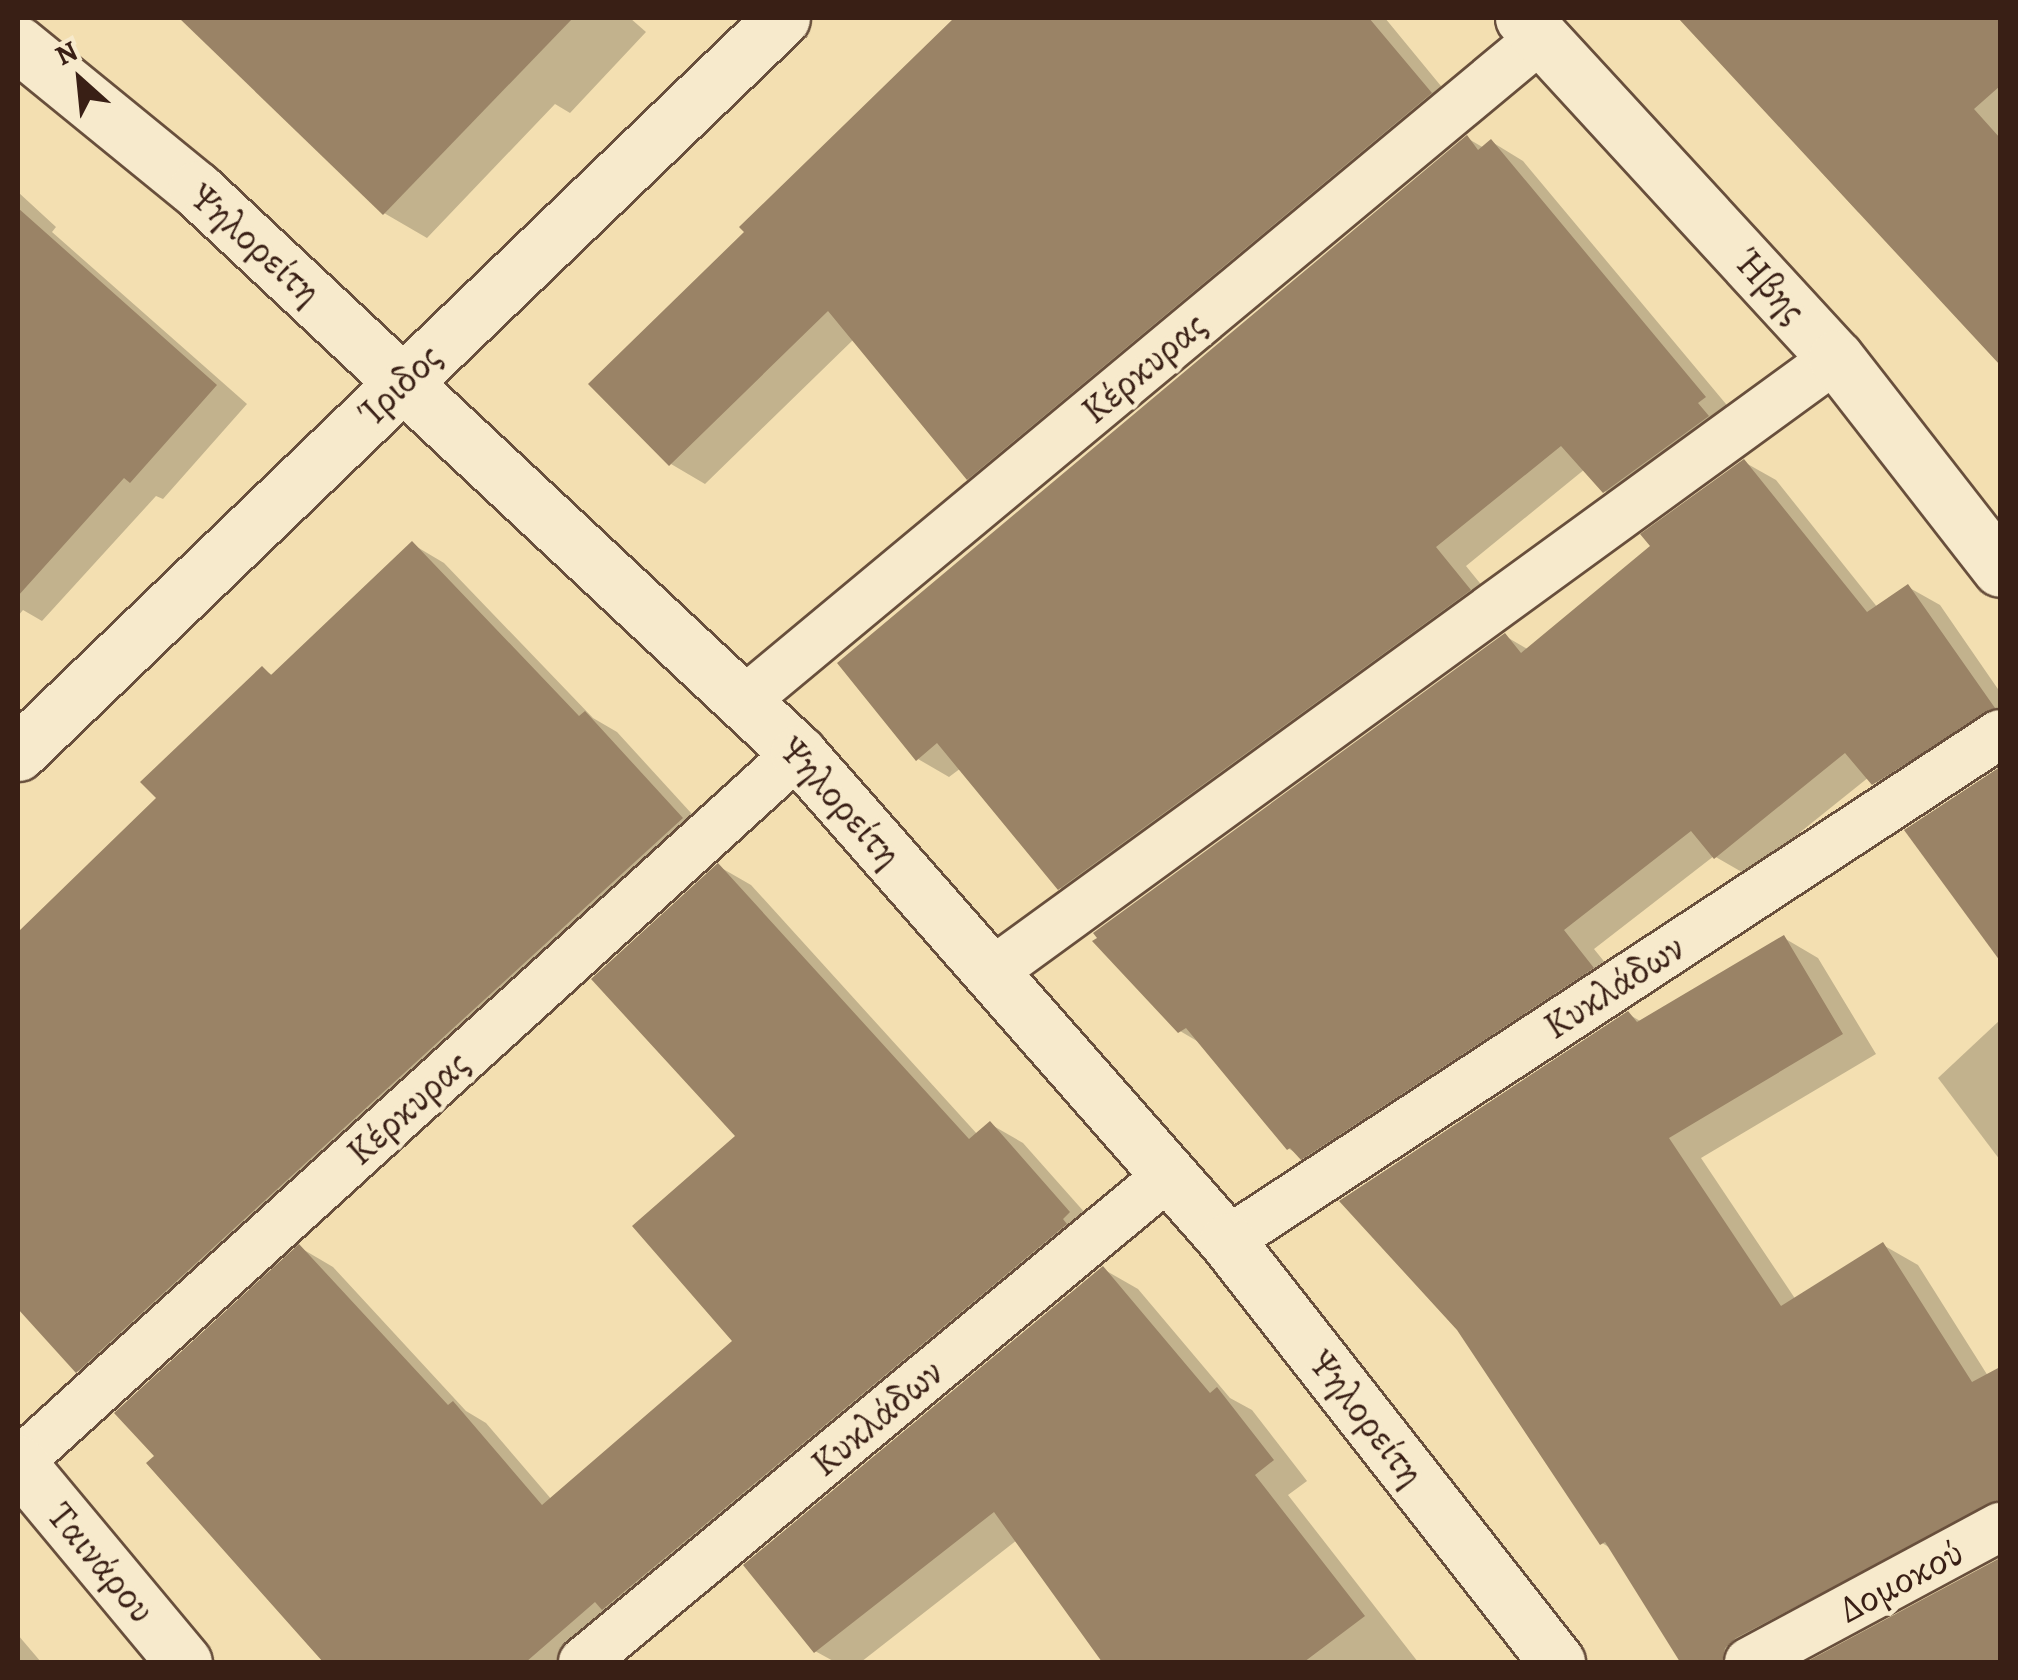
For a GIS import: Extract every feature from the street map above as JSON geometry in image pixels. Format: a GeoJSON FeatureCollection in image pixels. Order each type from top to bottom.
{"type":"FeatureCollection","features":[{"type":"Feature","properties":{"kind":"street","name":"Ίριδος"},"geometry":{"type":"LineString","coordinates":[[18,752],[782,18]]}},
{"type":"Feature","properties":{"kind":"street","name":"Ήβης"},"geometry":{"type":"LineString","coordinates":[[1533,27],[1836,358],[2000,569]]}},
{"type":"Feature","properties":{"kind":"street","name":"Ψηλορείτη"},"geometry":{"type":"LineString","coordinates":[[18,44],[196,189],[798,753],[1226,1241],[1557,1662]]}},
{"type":"Feature","properties":{"kind":"street","name":"Ταινάρου"},"geometry":{"type":"LineString","coordinates":[[18,1463],[184,1662]]}},
{"type":"Feature","properties":{"kind":"lane","name":"Κέρκυρας"},"geometry":{"type":"LineString","coordinates":[[745,700],[1533,27]]}},
{"type":"Feature","properties":{"kind":"lane"},"geometry":{"type":"LineString","coordinates":[[992,972],[1836,358]]}},
{"type":"Feature","properties":{"kind":"lane","name":"Κυκλάδων"},"geometry":{"type":"LineString","coordinates":[[1226,1241],[2000,734]]}},
{"type":"Feature","properties":{"kind":"lane","name":"Κέρκυρας"},"geometry":{"type":"LineString","coordinates":[[18,1463],[798,753]]}},
{"type":"Feature","properties":{"kind":"lane","name":"Κυκλάδων"},"geometry":{"type":"LineString","coordinates":[[583,1662],[1170,1174]]}},
{"type":"Feature","properties":{"kind":"lane","name":"Δομοκού"},"geometry":{"type":"LineString","coordinates":[[1750,1662],[2000,1527]]}},
{"type":"Feature","properties":{"kind":"building"},"geometry":{"type":"Polygon","coordinates":[[[179,18],[573,18],[383,215],[179,18]]]}},
{"type":"Feature","properties":{"kind":"building"},"geometry":{"type":"Polygon","coordinates":[[[954,18],[1369,18],[1432,93],[967,480],[828,311],[669,466],[588,384],[744,232],[739,227],[954,18]]]}},
{"type":"Feature","properties":{"kind":"building"},"geometry":{"type":"Polygon","coordinates":[[[1678,18],[2000,18],[2000,86],[1974,109],[2000,138],[2000,365],[1678,18]]]}},
{"type":"Feature","properties":{"kind":"building"},"geometry":{"type":"Polygon","coordinates":[[[1467,135],[1478,150],[1491,139],[1706,397],[1698,403],[1709,416],[1603,493],[1561,446],[1436,547],[1471,590],[1058,890],[937,743],[916,761],[837,663],[1467,135]]]}},
{"type":"Feature","properties":{"kind":"building"},"geometry":{"type":"Polygon","coordinates":[[[18,208],[217,385],[130,483],[124,478],[18,596],[18,208]]]}},
{"type":"Feature","properties":{"kind":"building"},"geometry":{"type":"Polygon","coordinates":[[[1744,459],[1867,612],[1908,584],[1995,708],[1872,785],[1845,753],[1714,859],[1691,831],[1564,930],[1594,968],[1301,1160],[1290,1148],[1287,1150],[1186,1028],[1178,1033],[1092,941],[1097,938],[1093,933],[1505,633],[1521,653],[1650,546],[1640,534],[1744,459]]]}},
{"type":"Feature","properties":{"kind":"building"},"geometry":{"type":"Polygon","coordinates":[[[412,541],[579,716],[585,711],[683,818],[76,1373],[18,1309],[18,932],[156,798],[140,782],[262,666],[271,675],[412,541]]]}},
{"type":"Feature","properties":{"kind":"building"},"geometry":{"type":"Polygon","coordinates":[[[2000,767],[2000,961],[1904,830],[2000,767]]]}},
{"type":"Feature","properties":{"kind":"building"},"geometry":{"type":"Polygon","coordinates":[[[718,863],[969,1139],[990,1121],[1070,1212],[1063,1219],[1067,1224],[602,1610],[595,1602],[526,1662],[323,1662],[146,1463],[154,1456],[114,1413],[299,1244],[448,1405],[453,1401],[542,1505],[732,1341],[632,1226],[735,1136],[591,979],[718,863]]]}},
{"type":"Feature","properties":{"kind":"building"},"geometry":{"type":"Polygon","coordinates":[[[1784,935],[1843,1034],[1669,1138],[1781,1306],[1883,1242],[1972,1382],[2000,1367],[2000,1500],[1736,1638],[1725,1648],[1722,1662],[1680,1662],[1605,1542],[1600,1545],[1457,1330],[1339,1201],[1628,1011],[1637,1022],[1784,935]]]}},
{"type":"Feature","properties":{"kind":"building"},"geometry":{"type":"Polygon","coordinates":[[[1103,1266],[1210,1393],[1217,1387],[1274,1460],[1255,1475],[1365,1616],[1304,1662],[1102,1662],[994,1512],[814,1653],[743,1565],[1103,1266]]]}},
{"type":"Feature","properties":{"kind":"building"},"geometry":{"type":"Polygon","coordinates":[[[2000,1558],[2000,1662],[1806,1662],[2000,1558]]]}}]}
